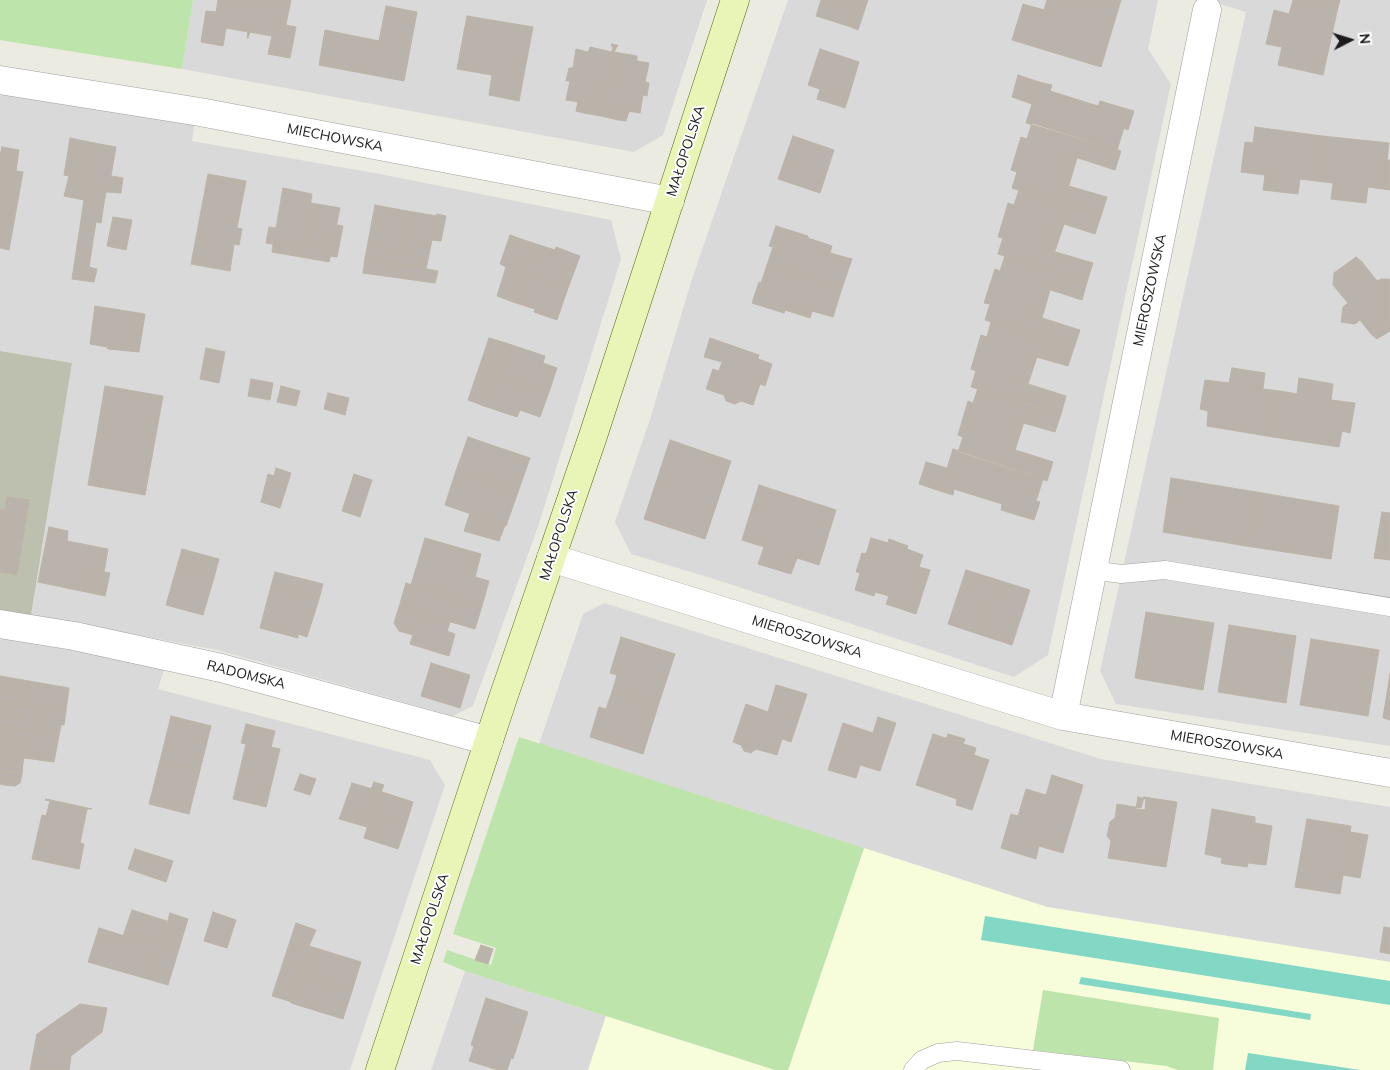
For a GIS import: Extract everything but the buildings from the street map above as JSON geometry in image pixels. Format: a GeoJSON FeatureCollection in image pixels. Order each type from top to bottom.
{"type":"FeatureCollection","features":[{"type":"Feature","properties":{"kind":"street","name":"MAŁOPOLSKA"},"geometry":{"type":"LineString","coordinates":[[380,1070],[670,201],[735,0]]}},
{"type":"Feature","properties":{"kind":"street","name":"MIEROSZOWSKA"},"geometry":{"type":"LineString","coordinates":[[1063,716],[1207,10]]}},
{"type":"Feature","properties":{"kind":"street","name":"MIECHOWSKA"},"geometry":{"type":"LineString","coordinates":[[0,80],[200,112],[670,201]]}},
{"type":"Feature","properties":{"kind":"street","name":"MIEROSZOWSKA"},"geometry":{"type":"LineString","coordinates":[[551,558],[1063,716],[1390,773]]}},
{"type":"Feature","properties":{"kind":"street","name":"RADOMSKA"},"geometry":{"type":"LineString","coordinates":[[0,624],[74,636],[221,668],[489,741]]}},
{"type":"Feature","properties":{"kind":"lane"},"geometry":{"type":"LineString","coordinates":[[1092,570],[1122,574],[1165,570],[1390,607]]}},
{"type":"Feature","properties":{"kind":"lane"},"geometry":{"type":"LineString","coordinates":[[913,1070],[922,1060],[938,1053],[956,1051],[1121,1070]]}},
{"type":"Feature","properties":{"kind":"shaded area"},"geometry":{"type":"Polygon","coordinates":[[[193,0],[707,0],[663,135],[634,152],[182,69],[193,0]]]}},
{"type":"Feature","properties":{"kind":"shaded area"},"geometry":{"type":"Polygon","coordinates":[[[788,0],[1158,0],[1148,49],[1171,84],[1048,655],[1014,677],[714,579],[631,554],[615,522],[651,416],[692,279],[788,0]]]}},
{"type":"Feature","properties":{"kind":"shaded area"},"geometry":{"type":"Polygon","coordinates":[[[1207,0],[1390,0],[1390,746],[1116,704],[1100,671],[1246,12],[1207,0]]]}},
{"type":"Feature","properties":{"kind":"shaded area"},"geometry":{"type":"Polygon","coordinates":[[[0,90],[195,120],[192,141],[380,174],[611,220],[621,259],[538,527],[473,706],[453,716],[217,650],[31,615],[72,363],[0,351],[0,90]]]}},
{"type":"Feature","properties":{"kind":"shaded area"},"geometry":{"type":"Polygon","coordinates":[[[0,351],[72,363],[31,615],[0,610],[0,351]]]}},
{"type":"Feature","properties":{"kind":"shaded area"},"geometry":{"type":"Polygon","coordinates":[[[604,603],[1101,759],[1390,807],[1390,962],[1047,907],[539,744],[583,614],[604,603]]]}},
{"type":"Feature","properties":{"kind":"shaded area"},"geometry":{"type":"Polygon","coordinates":[[[0,638],[165,666],[158,689],[430,760],[445,785],[350,1070],[0,1070],[0,638]]]}},
{"type":"Feature","properties":{"kind":"shaded area"},"geometry":{"type":"Polygon","coordinates":[[[864,848],[1047,907],[1390,962],[1390,1070],[788,1070],[864,848]]]}},
{"type":"Feature","properties":{"kind":"shaded area"},"geometry":{"type":"Polygon","coordinates":[[[985,916],[1390,981],[1390,1005],[981,940],[985,916]]]}},
{"type":"Feature","properties":{"kind":"shaded area"},"geometry":{"type":"Polygon","coordinates":[[[465,971],[606,1016],[588,1070],[431,1070],[465,971]]]}},
{"type":"Feature","properties":{"kind":"shaded area"},"geometry":{"type":"Polygon","coordinates":[[[1081,977],[1311,1014],[1310,1020],[1079,984],[1081,977]]]}},
{"type":"Feature","properties":{"kind":"shaded area"},"geometry":{"type":"Polygon","coordinates":[[[606,1016],[775,1070],[588,1070],[606,1016]]]}},
{"type":"Feature","properties":{"kind":"shaded area"},"geometry":{"type":"Polygon","coordinates":[[[1248,1053],[1360,1070],[1245,1070],[1248,1053]]]}},
{"type":"Feature","properties":{"kind":"green space"},"geometry":{"type":"Polygon","coordinates":[[[0,0],[193,0],[182,69],[0,40],[0,0]]]}},
{"type":"Feature","properties":{"kind":"green space"},"geometry":{"type":"Polygon","coordinates":[[[519,737],[864,848],[788,1070],[775,1070],[465,971],[443,962],[447,950],[491,965],[496,948],[453,934],[519,737]]]}},
{"type":"Feature","properties":{"kind":"green space"},"geometry":{"type":"Polygon","coordinates":[[[1043,990],[1219,1018],[1213,1070],[1178,1070],[1166,1066],[1033,1050],[1043,990]]]}}]}
